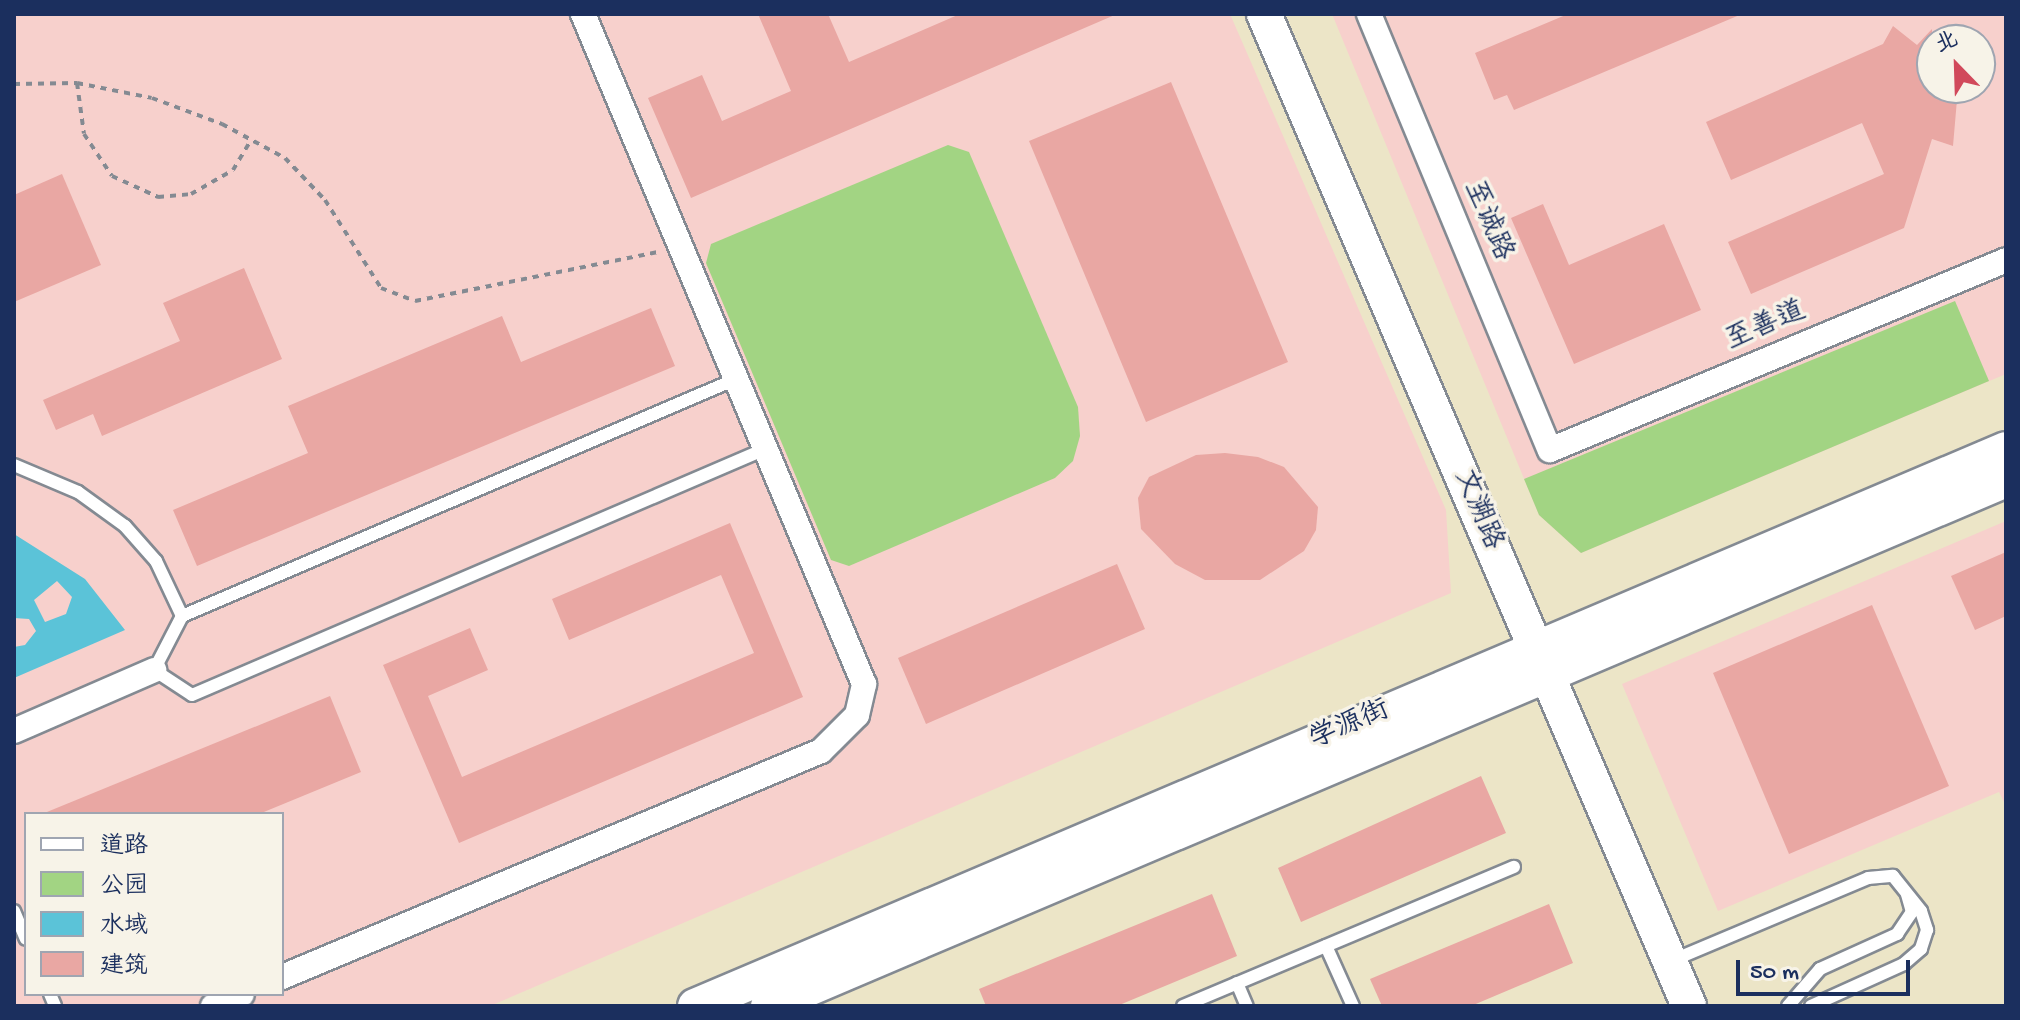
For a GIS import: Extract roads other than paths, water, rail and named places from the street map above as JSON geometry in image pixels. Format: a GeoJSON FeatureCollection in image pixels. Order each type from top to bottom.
{"type":"FeatureCollection","features":[{"type":"Feature","properties":{"kind":"main road","name":"文溯路"},"geometry":{"type":"LineString","coordinates":[[1264,14],[1689,1006]]}},
{"type":"Feature","properties":{"kind":"main road","name":"学源街"},"geometry":{"type":"LineString","coordinates":[[768,1006],[1542,662],[2006,449]]}},
{"type":"Feature","properties":{"kind":"main road","name":"学源街"},"geometry":{"type":"LineString","coordinates":[[695,1006],[1542,662],[2006,480]]}},
{"type":"Feature","properties":{"kind":"street"},"geometry":{"type":"LineString","coordinates":[[284,976],[821,751],[857,715],[864,684],[583,14]]}},
{"type":"Feature","properties":{"kind":"street","name":"至诚路"},"geometry":{"type":"LineString","coordinates":[[1369,14],[1550,450]]}},
{"type":"Feature","properties":{"kind":"street","name":"至善道"},"geometry":{"type":"LineString","coordinates":[[1550,450],[2006,260]]}},
{"type":"Feature","properties":{"kind":"street"},"geometry":{"type":"LineString","coordinates":[[14,731],[154,670]]}},
{"type":"Feature","properties":{"kind":"street"},"geometry":{"type":"LineString","coordinates":[[213,1006],[237,996]]}},
{"type":"Feature","properties":{"kind":"lane"},"geometry":{"type":"LineString","coordinates":[[736,379],[182,616],[154,670],[192,695],[765,449]]}},
{"type":"Feature","properties":{"kind":"lane"},"geometry":{"type":"LineString","coordinates":[[14,465],[78,492],[125,526],[156,561],[182,616]]}},
{"type":"Feature","properties":{"kind":"lane"},"geometry":{"type":"LineString","coordinates":[[1183,1006],[1514,867]]}},
{"type":"Feature","properties":{"kind":"lane"},"geometry":{"type":"LineString","coordinates":[[1670,961],[1868,878],[1893,876],[1904,886],[1927,930],[1921,949],[1904,964],[1811,1006]]}},
{"type":"Feature","properties":{"kind":"lane"},"geometry":{"type":"LineString","coordinates":[[1788,1006],[1820,969],[1897,934],[1912,912],[1904,886]]}},
{"type":"Feature","properties":{"kind":"lane"},"geometry":{"type":"LineString","coordinates":[[14,911],[24,934]]}},
{"type":"Feature","properties":{"kind":"lane"},"geometry":{"type":"LineString","coordinates":[[1326,946],[1353,1006]]}},
{"type":"Feature","properties":{"kind":"lane"},"geometry":{"type":"LineString","coordinates":[[1237,983],[1247,1006]]}},
{"type":"Feature","properties":{"kind":"water"},"geometry":{"type":"Polygon","coordinates":[[[14,534],[85,579],[125,630],[14,678],[14,647],[25,645],[36,631],[29,619],[14,618],[14,534]],[[57,581],[34,600],[45,622],[66,614],[72,597],[57,581]]]}}]}
